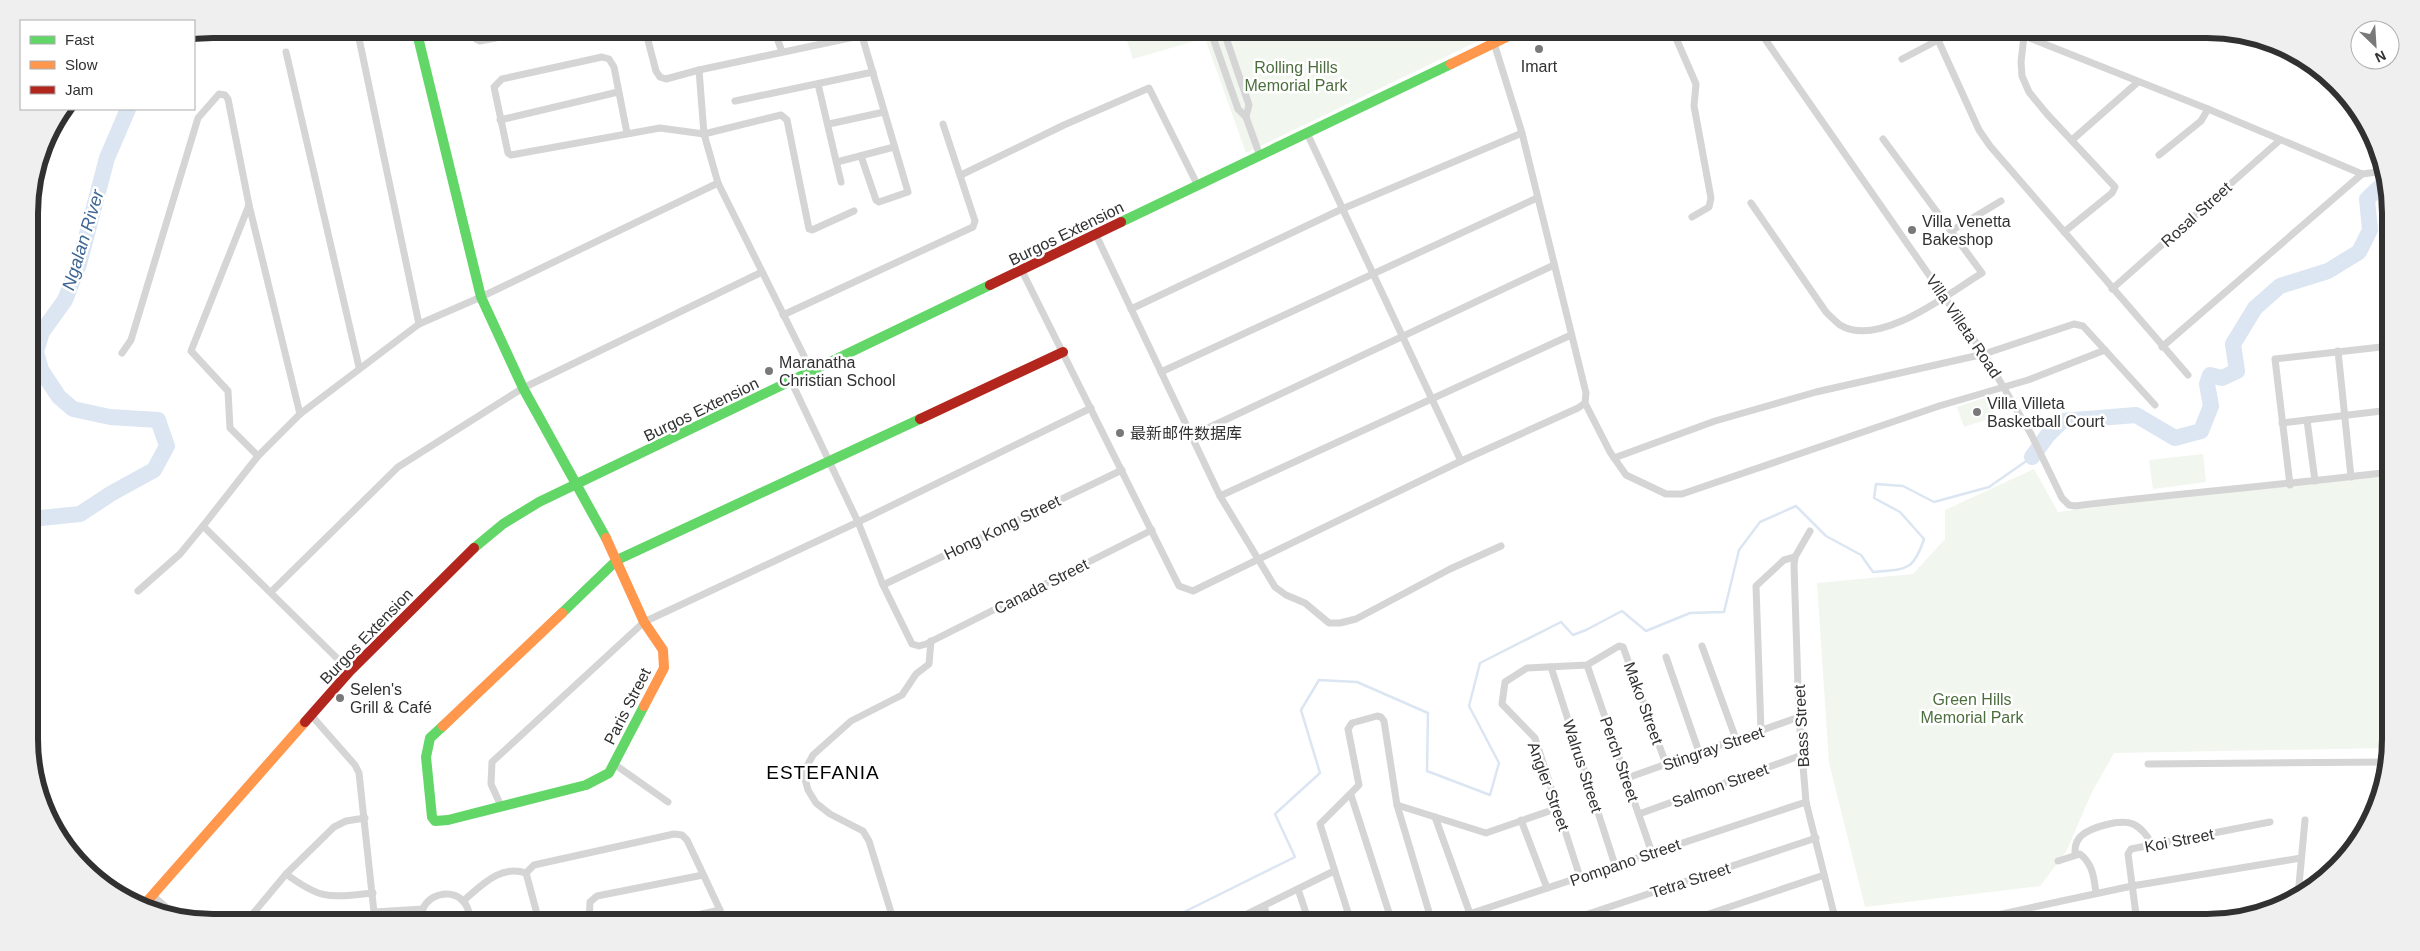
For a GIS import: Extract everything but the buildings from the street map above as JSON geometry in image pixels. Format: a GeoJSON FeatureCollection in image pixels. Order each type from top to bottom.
{"type":"FeatureCollection","features":[{"type":"Feature","properties":{"kind":"street"},"geometry":{"type":"LineString","coordinates":[[359,38],[419,324]]}},
{"type":"Feature","properties":{"kind":"street","name":"Paris Street"},"geometry":{"type":"LineString","coordinates":[[418,38],[482,297],[523,388],[578,485],[617,560],[644,622],[662,650],[664,668],[609,774],[586,785],[439,822],[435,821],[432,817],[426,757],[426,746],[430,738],[617,560]]}},
{"type":"Feature","properties":{"kind":"street"},"geometry":{"type":"LineString","coordinates":[[476,38],[486,41],[495,38]]}},
{"type":"Feature","properties":{"kind":"street"},"geometry":{"type":"LineString","coordinates":[[647,38],[660,77],[666,79],[841,38]]}},
{"type":"Feature","properties":{"kind":"street"},"geometry":{"type":"LineString","coordinates":[[777,38],[782,52]]}},
{"type":"Feature","properties":{"kind":"street"},"geometry":{"type":"LineString","coordinates":[[822,38],[824,43]]}},
{"type":"Feature","properties":{"kind":"street"},"geometry":{"type":"LineString","coordinates":[[861,156],[873,197],[879,202],[908,192],[863,38]]}},
{"type":"Feature","properties":{"kind":"street"},"geometry":{"type":"LineString","coordinates":[[1213,38],[1238,109],[1246,117],[1260,156]]}},
{"type":"Feature","properties":{"kind":"street"},"geometry":{"type":"LineString","coordinates":[[1226,38],[1249,105],[1246,117]]}},
{"type":"Feature","properties":{"kind":"street","name":"Burgos Extension"},"geometry":{"type":"LineString","coordinates":[[147,901],[350,670],[476,546],[503,524],[539,502],[578,485],[1504,38]]}},
{"type":"Feature","properties":{"kind":"street"},"geometry":{"type":"LineString","coordinates":[[1676,38],[1696,84],[1694,106],[1711,198],[1709,207],[1692,217]]}},
{"type":"Feature","properties":{"kind":"street","name":"Villa Villeta Road"},"geometry":{"type":"LineString","coordinates":[[1764,38],[1984,354],[2031,434],[2062,498],[2069,505],[2075,506],[2290,485],[2382,473]]}},
{"type":"Feature","properties":{"kind":"street"},"geometry":{"type":"LineString","coordinates":[[1936,38],[1980,130],[1990,146],[2162,348],[2188,375]]}},
{"type":"Feature","properties":{"kind":"street"},"geometry":{"type":"LineString","coordinates":[[1902,59],[1944,38]]}},
{"type":"Feature","properties":{"kind":"street"},"geometry":{"type":"LineString","coordinates":[[2024,38],[2021,62],[2022,76],[2029,92],[2115,188],[2112,193],[2064,232]]}},
{"type":"Feature","properties":{"kind":"street"},"geometry":{"type":"LineString","coordinates":[[2029,38],[2208,109],[2362,174],[2378,172]]}},
{"type":"Feature","properties":{"kind":"street"},"geometry":{"type":"LineString","coordinates":[[1494,43],[1522,133],[1586,393],[1585,403],[1614,458],[1626,475],[1666,494],[1682,494],[2041,375],[2105,350]]}},
{"type":"Feature","properties":{"kind":"street"},"geometry":{"type":"LineString","coordinates":[[286,52],[359,367]]}},
{"type":"Feature","properties":{"kind":"street"},"geometry":{"type":"LineString","coordinates":[[627,133],[614,67],[609,59],[602,57],[502,79],[494,87],[508,153],[511,154],[660,128],[704,134],[781,115],[787,120],[808,229],[812,230],[854,211]]}},
{"type":"Feature","properties":{"kind":"street"},"geometry":{"type":"LineString","coordinates":[[699,70],[704,134],[718,183],[812,372]]}},
{"type":"Feature","properties":{"kind":"street"},"geometry":{"type":"LineString","coordinates":[[735,101],[873,72]]}},
{"type":"Feature","properties":{"kind":"street"},"geometry":{"type":"LineString","coordinates":[[2072,140],[2138,82]]}},
{"type":"Feature","properties":{"kind":"street"},"geometry":{"type":"LineString","coordinates":[[818,84],[829,124],[841,182]]}},
{"type":"Feature","properties":{"kind":"street"},"geometry":{"type":"LineString","coordinates":[[961,175],[1064,125],[1149,88],[1198,186]]}},
{"type":"Feature","properties":{"kind":"street"},"geometry":{"type":"LineString","coordinates":[[500,120],[618,92]]}},
{"type":"Feature","properties":{"kind":"street"},"geometry":{"type":"LineString","coordinates":[[122,353],[131,340],[198,118],[219,94],[225,95],[228,99],[249,205],[300,414]]}},
{"type":"Feature","properties":{"kind":"street"},"geometry":{"type":"LineString","coordinates":[[2159,155],[2201,121],[2208,109]]}},
{"type":"Feature","properties":{"kind":"street"},"geometry":{"type":"LineString","coordinates":[[829,124],[884,112]]}},
{"type":"Feature","properties":{"kind":"street"},"geometry":{"type":"LineString","coordinates":[[783,314],[973,227],[975,221],[961,175],[942,124]]}},
{"type":"Feature","properties":{"kind":"street"},"geometry":{"type":"LineString","coordinates":[[1307,133],[1461,461]]}},
{"type":"Feature","properties":{"kind":"street"},"geometry":{"type":"LineString","coordinates":[[1131,309],[1342,209],[1522,133]]}},
{"type":"Feature","properties":{"kind":"street"},"geometry":{"type":"LineString","coordinates":[[1751,203],[1826,312],[1841,326],[1855,330],[1884,328],[1909,318],[1982,274],[1883,139]]}},
{"type":"Feature","properties":{"kind":"street","name":"Rosal Street"},"geometry":{"type":"LineString","coordinates":[[2112,289],[2280,140]]}},
{"type":"Feature","properties":{"kind":"street"},"geometry":{"type":"LineString","coordinates":[[837,162],[894,147]]}},
{"type":"Feature","properties":{"kind":"street"},"geometry":{"type":"LineString","coordinates":[[2162,348],[2362,174]]}},
{"type":"Feature","properties":{"kind":"street"},"geometry":{"type":"LineString","coordinates":[[138,591],[180,554],[258,456],[300,414],[359,367],[419,324],[482,297],[718,183]]}},
{"type":"Feature","properties":{"kind":"street"},"geometry":{"type":"LineString","coordinates":[[1161,372],[1537,198]]}},
{"type":"Feature","properties":{"kind":"street"},"geometry":{"type":"LineString","coordinates":[[1951,231],[2001,201]]}},
{"type":"Feature","properties":{"kind":"street"},"geometry":{"type":"LineString","coordinates":[[249,205],[191,351],[228,391],[230,428],[258,456]]}},
{"type":"Feature","properties":{"kind":"street"},"geometry":{"type":"LineString","coordinates":[[1096,235],[1220,496],[1274,587],[1286,595],[1305,603],[1329,622],[1340,623],[1356,619],[1450,569],[1501,546]]}},
{"type":"Feature","properties":{"kind":"street"},"geometry":{"type":"LineString","coordinates":[[1191,436],[1554,265]]}},
{"type":"Feature","properties":{"kind":"street"},"geometry":{"type":"LineString","coordinates":[[1022,271],[1179,586],[1185,590],[1193,591],[1585,403]]}},
{"type":"Feature","properties":{"kind":"street"},"geometry":{"type":"LineString","coordinates":[[271,592],[398,467],[523,388],[762,272]]}},
{"type":"Feature","properties":{"kind":"street"},"geometry":{"type":"LineString","coordinates":[[1614,458],[1715,421],[1816,392],[1984,354],[2079,324],[2155,406]]}},
{"type":"Feature","properties":{"kind":"street"},"geometry":{"type":"LineString","coordinates":[[1220,496],[1571,335]]}},
{"type":"Feature","properties":{"kind":"street"},"geometry":{"type":"LineString","coordinates":[[2290,485],[2275,359],[2382,347]]}},
{"type":"Feature","properties":{"kind":"street"},"geometry":{"type":"LineString","coordinates":[[2338,351],[2351,477]]}},
{"type":"Feature","properties":{"kind":"street"},"geometry":{"type":"LineString","coordinates":[[617,560],[1063,352]]}},
{"type":"Feature","properties":{"kind":"street"},"geometry":{"type":"LineString","coordinates":[[792,381],[858,522],[883,585],[912,644],[919,646],[930,641],[929,664],[916,674],[902,695],[851,721],[813,755],[807,766],[805,779],[808,790],[816,803],[830,814],[863,831],[870,842],[891,914]]}},
{"type":"Feature","properties":{"kind":"street"},"geometry":{"type":"LineString","coordinates":[[501,806],[491,784],[492,762],[644,622],[858,522],[1091,408]]}},
{"type":"Feature","properties":{"kind":"street"},"geometry":{"type":"LineString","coordinates":[[2282,423],[2382,411]]}},
{"type":"Feature","properties":{"kind":"street"},"geometry":{"type":"LineString","coordinates":[[2307,420],[2315,481]]}},
{"type":"Feature","properties":{"kind":"street","name":"Hong Kong Street"},"geometry":{"type":"LineString","coordinates":[[883,585],[1122,470]]}},
{"type":"Feature","properties":{"kind":"street"},"geometry":{"type":"LineString","coordinates":[[203,526],[350,670]]}},
{"type":"Feature","properties":{"kind":"street","name":"Canada Street"},"geometry":{"type":"LineString","coordinates":[[930,641],[1152,530]]}},
{"type":"Feature","properties":{"kind":"street"},"geometry":{"type":"LineString","coordinates":[[1761,731],[1756,586],[1784,560],[1795,557],[1810,531]]}},
{"type":"Feature","properties":{"kind":"street","name":"Bass Street"},"geometry":{"type":"LineString","coordinates":[[1795,557],[1799,717],[1806,802],[1834,913]]}},
{"type":"Feature","properties":{"kind":"street","name":"Mako Street"},"geometry":{"type":"LineString","coordinates":[[1587,665],[1619,646],[1625,650],[1666,764]]}},
{"type":"Feature","properties":{"kind":"street"},"geometry":{"type":"LineString","coordinates":[[1702,646],[1736,739]]}},
{"type":"Feature","properties":{"kind":"street"},"geometry":{"type":"LineString","coordinates":[[1666,657],[1699,752]]}},
{"type":"Feature","properties":{"kind":"street"},"geometry":{"type":"LineString","coordinates":[[1551,667],[1587,665]]}},
{"type":"Feature","properties":{"kind":"street","name":"Perch Street"},"geometry":{"type":"LineString","coordinates":[[1587,665],[1652,853]]}},
{"type":"Feature","properties":{"kind":"street","name":"Angler Street"},"geometry":{"type":"LineString","coordinates":[[1551,667],[1527,668],[1514,674],[1505,682],[1502,704],[1535,738],[1580,877]]}},
{"type":"Feature","properties":{"kind":"street","name":"Walrus Street"},"geometry":{"type":"LineString","coordinates":[[1551,667],[1615,865]]}},
{"type":"Feature","properties":{"kind":"street"},"geometry":{"type":"LineString","coordinates":[[311,715],[355,765],[359,773],[374,912],[423,909]]}},
{"type":"Feature","properties":{"kind":"street"},"geometry":{"type":"LineString","coordinates":[[1348,913],[1320,824],[1351,795],[1360,782],[1348,729],[1352,723],[1377,716],[1381,717],[1384,721],[1397,805],[1429,913]]}},
{"type":"Feature","properties":{"kind":"street","name":"Stingray Street"},"geometry":{"type":"LineString","coordinates":[[1627,778],[1799,717]]}},
{"type":"Feature","properties":{"kind":"street","name":"Salmon Street"},"geometry":{"type":"LineString","coordinates":[[1639,814],[1802,755]]}},
{"type":"Feature","properties":{"kind":"street"},"geometry":{"type":"LineString","coordinates":[[2148,764],[2381,762]]}},
{"type":"Feature","properties":{"kind":"street"},"geometry":{"type":"LineString","coordinates":[[614,764],[668,802]]}},
{"type":"Feature","properties":{"kind":"street"},"geometry":{"type":"LineString","coordinates":[[1351,795],[1389,913]]}},
{"type":"Feature","properties":{"kind":"street","name":"Pompano Street"},"geometry":{"type":"LineString","coordinates":[[1472,913],[1806,802]]}},
{"type":"Feature","properties":{"kind":"street"},"geometry":{"type":"LineString","coordinates":[[1397,805],[1486,833],[1558,808]]}},
{"type":"Feature","properties":{"kind":"street"},"geometry":{"type":"LineString","coordinates":[[1435,817],[1470,913]]}},
{"type":"Feature","properties":{"kind":"street"},"geometry":{"type":"LineString","coordinates":[[253,914],[286,874],[334,827],[346,821],[365,818]]}},
{"type":"Feature","properties":{"kind":"street"},"geometry":{"type":"LineString","coordinates":[[1521,820],[1548,888]]}},
{"type":"Feature","properties":{"kind":"street"},"geometry":{"type":"LineString","coordinates":[[2299,888],[2305,820]]}},
{"type":"Feature","properties":{"kind":"street","name":"Koi Street"},"geometry":{"type":"LineString","coordinates":[[2136,913],[2129,851],[2152,844],[2270,822]]}},
{"type":"Feature","properties":{"kind":"street"},"geometry":{"type":"LineString","coordinates":[[2075,855],[2075,845],[2086,832],[2112,824],[2131,823],[2145,833],[2152,844]]}},
{"type":"Feature","properties":{"kind":"street"},"geometry":{"type":"LineString","coordinates":[[526,873],[534,865],[674,834],[682,835],[687,840],[721,914]]}},
{"type":"Feature","properties":{"kind":"street","name":"Tetra Street"},"geometry":{"type":"LineString","coordinates":[[1590,913],[1816,838]]}},
{"type":"Feature","properties":{"kind":"street"},"geometry":{"type":"LineString","coordinates":[[2058,861],[2080,854],[2089,865],[2096,893]]}},
{"type":"Feature","properties":{"kind":"street"},"geometry":{"type":"LineString","coordinates":[[2004,913],[2132,886],[2302,858]]}},
{"type":"Feature","properties":{"kind":"street"},"geometry":{"type":"LineString","coordinates":[[463,901],[496,875],[507,871],[526,873]]}},
{"type":"Feature","properties":{"kind":"street"},"geometry":{"type":"LineString","coordinates":[[1249,913],[1334,871]]}},
{"type":"Feature","properties":{"kind":"street"},"geometry":{"type":"LineString","coordinates":[[526,873],[536,914]]}},
{"type":"Feature","properties":{"kind":"street"},"geometry":{"type":"LineString","coordinates":[[286,874],[305,888],[320,895],[372,893]]}},
{"type":"Feature","properties":{"kind":"street"},"geometry":{"type":"LineString","coordinates":[[589,914],[590,902],[598,896],[702,874]]}},
{"type":"Feature","properties":{"kind":"street"},"geometry":{"type":"LineString","coordinates":[[1711,913],[1824,875]]}},
{"type":"Feature","properties":{"kind":"street"},"geometry":{"type":"LineString","coordinates":[[1298,889],[1306,913]]}},
{"type":"Feature","properties":{"kind":"street"},"geometry":{"type":"LineString","coordinates":[[423,914],[423,909],[430,900],[440,894],[450,894],[463,901],[470,914]]}},
{"type":"Feature","properties":{"kind":"street"},"geometry":{"type":"LineString","coordinates":[[152,895],[167,908]]}},
{"type":"Feature","properties":{"kind":"street"},"geometry":{"type":"LineString","coordinates":[[1264,906],[1267,913]]}},
{"type":"Feature","properties":{"kind":"street"},"geometry":{"type":"LineString","coordinates":[[703,914],[720,910]]}},
{"type":"Feature","properties":{"kind":"green space","name":"Rolling Hills Memorial Park"},"geometry":{"type":"Polygon","coordinates":[[[1126,38],[1205,38],[1133,59],[1126,38]]]}},
{"type":"Feature","properties":{"kind":"green space","name":"Rolling Hills Memorial Park"},"geometry":{"type":"Polygon","coordinates":[[[1205,38],[1484,38],[1246,153],[1205,38]]]}},
{"type":"Feature","properties":{"kind":"green space","name":"Villa Villeta Basketball Court"},"geometry":{"type":"Polygon","coordinates":[[[1990,396],[1995,417],[1964,427],[1957,407],[1990,396]]]}},
{"type":"Feature","properties":{"kind":"green space"},"geometry":{"type":"Polygon","coordinates":[[[2203,454],[2206,482],[2153,489],[2149,460],[2203,454]]]}},
{"type":"Feature","properties":{"kind":"green space","name":"Green Hills Memorial Park"},"geometry":{"type":"Polygon","coordinates":[[[2034,469],[2058,512],[2382,473],[2382,748],[2114,753],[2092,792],[2066,852],[2040,886],[1865,907],[1829,763],[1817,583],[1913,574],[1945,539],[1945,510],[2034,469]]]}},
{"type":"Feature","properties":{"kind":"waterway","name":"Ngalan River"},"geometry":{"type":"LineString","coordinates":[[38,345],[42,332],[65,300],[79,264],[107,158],[128,110]]}},
{"type":"Feature","properties":{"kind":"waterway"},"geometry":{"type":"LineString","coordinates":[[2032,457],[2047,436],[2062,421],[2136,415],[2175,438],[2201,431],[2211,406],[2207,384],[2210,375],[2222,378],[2237,371],[2233,344],[2255,308],[2280,286],[2328,271],[2359,252],[2370,230],[2367,199],[2380,186]]}},
{"type":"Feature","properties":{"kind":"waterway","name":"Ngalan River"},"geometry":{"type":"LineString","coordinates":[[38,359],[41,370],[59,397],[73,409],[110,417],[158,420],[167,446],[154,470],[112,493],[80,514],[38,518]]}},
{"type":"Feature","properties":{"kind":"waterway"},"geometry":{"type":"LineString","coordinates":[[1181,914],[1295,857],[1275,814],[1320,773],[1301,710],[1319,680],[1357,682],[1428,713],[1427,771],[1490,795],[1499,763],[1469,706],[1480,663],[1561,622],[1573,635],[1622,611],[1646,631],[1690,613],[1724,612],[1739,550],[1760,522],[1796,506],[1826,536],[1861,555],[1873,572],[1907,567],[1916,558],[1924,539],[1900,512],[1874,498],[1876,484],[1903,486],[1934,502],[1989,487],[2032,457]]}},
{"type":"Feature","properties":{"kind":"traffic: fast"},"geometry":{"type":"LineString","coordinates":[[418,38],[481,297],[523,388],[606,538]]}},
{"type":"Feature","properties":{"kind":"traffic: fast"},"geometry":{"type":"LineString","coordinates":[[1121,222],[1451,64]]}},
{"type":"Feature","properties":{"kind":"traffic: fast"},"geometry":{"type":"LineString","coordinates":[[474,548],[503,524],[539,502],[990,285]]}},
{"type":"Feature","properties":{"kind":"traffic: fast"},"geometry":{"type":"LineString","coordinates":[[562,613],[617,560],[920,419]]}},
{"type":"Feature","properties":{"kind":"traffic: fast"},"geometry":{"type":"LineString","coordinates":[[443,726],[430,738],[426,757],[432,817],[435,821],[448,820],[586,785],[609,773],[644,706]]}},
{"type":"Feature","properties":{"kind":"traffic: slow"},"geometry":{"type":"LineString","coordinates":[[1451,64],[1504,38]]}},
{"type":"Feature","properties":{"kind":"traffic: slow"},"geometry":{"type":"LineString","coordinates":[[606,538],[644,622],[663,650],[664,668],[644,706]]}},
{"type":"Feature","properties":{"kind":"traffic: slow"},"geometry":{"type":"LineString","coordinates":[[443,726],[562,613]]}},
{"type":"Feature","properties":{"kind":"traffic: slow"},"geometry":{"type":"LineString","coordinates":[[148,901],[305,722]]}},
{"type":"Feature","properties":{"kind":"traffic: jam"},"geometry":{"type":"LineString","coordinates":[[990,285],[1121,222]]}},
{"type":"Feature","properties":{"kind":"traffic: jam"},"geometry":{"type":"LineString","coordinates":[[920,419],[1063,352]]}},
{"type":"Feature","properties":{"kind":"traffic: jam"},"geometry":{"type":"LineString","coordinates":[[305,722],[350,671],[474,548]]}},
{"type":"Feature","properties":{"kind":"place","name":"Imart"},"geometry":{"type":"Point","coordinates":[1539,49]}},
{"type":"Feature","properties":{"kind":"place","name":"Villa Venetta Bakeshop"},"geometry":{"type":"Point","coordinates":[1912,230]}},
{"type":"Feature","properties":{"kind":"place","name":"Maranatha Christian School"},"geometry":{"type":"Point","coordinates":[769,371]}},
{"type":"Feature","properties":{"kind":"place","name":"Villa Villeta Basketball Court"},"geometry":{"type":"Point","coordinates":[1977,412]}},
{"type":"Feature","properties":{"kind":"place","name":"最新邮件数据库"},"geometry":{"type":"Point","coordinates":[1120,433]}},
{"type":"Feature","properties":{"kind":"place","name":"Selen's Grill & Café"},"geometry":{"type":"Point","coordinates":[340,698]}},
{"type":"Feature","properties":{"kind":"district","name":"ESTEFANIA"},"geometry":{"type":"Point","coordinates":[823,772]}}]}
